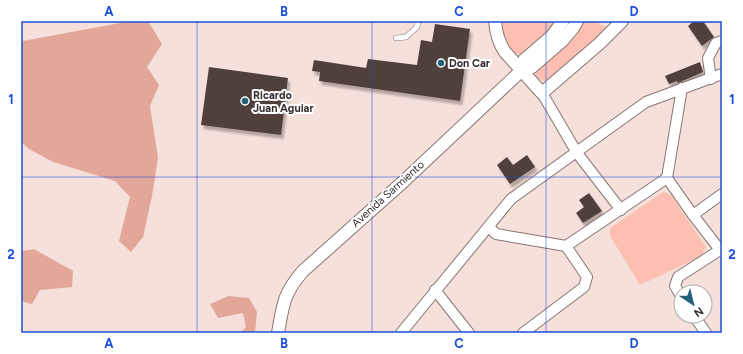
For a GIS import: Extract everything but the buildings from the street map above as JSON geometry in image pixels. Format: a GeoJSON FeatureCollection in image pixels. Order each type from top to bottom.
{"type":"FeatureCollection","features":[{"type":"Feature","properties":{"kind":"street"},"geometry":{"type":"LineString","coordinates":[[494,21],[496,33],[505,52],[542,93],[577,153],[621,210]]}},
{"type":"Feature","properties":{"kind":"street","name":"Avenida Sarmiento"},"geometry":{"type":"LineString","coordinates":[[522,70],[524,60],[552,36],[564,21]]}},
{"type":"Feature","properties":{"kind":"street","name":"Avenida Sarmiento"},"geometry":{"type":"LineString","coordinates":[[278,333],[284,300],[292,284],[303,271],[404,181],[522,70],[532,67],[562,41],[577,21]]}},
{"type":"Feature","properties":{"kind":"street"},"geometry":{"type":"LineString","coordinates":[[542,93],[622,21]]}},
{"type":"Feature","properties":{"kind":"street"},"geometry":{"type":"LineString","coordinates":[[711,79],[708,58],[716,43],[722,41]]}},
{"type":"Feature","properties":{"kind":"street"},"geometry":{"type":"LineString","coordinates":[[401,333],[511,199],[646,102],[722,74]]}},
{"type":"Feature","properties":{"kind":"street"},"geometry":{"type":"LineString","coordinates":[[676,284],[678,277],[721,251],[667,178],[682,88]]}},
{"type":"Feature","properties":{"kind":"street"},"geometry":{"type":"LineString","coordinates":[[489,227],[496,234],[566,246],[667,178]]}},
{"type":"Feature","properties":{"kind":"street"},"geometry":{"type":"LineString","coordinates":[[693,215],[722,194]]}},
{"type":"Feature","properties":{"kind":"street"},"geometry":{"type":"LineString","coordinates":[[522,333],[584,287],[587,277],[566,246]]}},
{"type":"Feature","properties":{"kind":"street"},"geometry":{"type":"LineString","coordinates":[[435,290],[469,333]]}},
{"type":"Feature","properties":{"kind":"street"},"geometry":{"type":"LineString","coordinates":[[700,324],[706,333]]}},
{"type":"Feature","properties":{"kind":"lane"},"geometry":{"type":"LineString","coordinates":[[396,38],[406,37],[417,27],[418,21]]}},
{"type":"Feature","properties":{"kind":"shaded area"},"geometry":{"type":"Polygon","coordinates":[[[131,21],[148,21],[162,44],[147,67],[159,85],[150,106],[158,158],[143,237],[131,252],[119,241],[130,197],[115,181],[53,162],[29,149],[21,142],[21,51],[23,41],[131,21]]]}},
{"type":"Feature","properties":{"kind":"shaded area"},"geometry":{"type":"Polygon","coordinates":[[[500,21],[558,21],[552,29],[524,54],[518,54],[513,52],[506,44],[500,21]]]}},
{"type":"Feature","properties":{"kind":"shaded area"},"geometry":{"type":"Polygon","coordinates":[[[582,21],[595,21],[603,26],[611,27],[548,80],[539,79],[535,70],[568,43],[582,21]]]}},
{"type":"Feature","properties":{"kind":"shaded area"},"geometry":{"type":"Polygon","coordinates":[[[663,192],[671,195],[706,247],[702,256],[640,285],[610,236],[610,228],[663,192]]]}},
{"type":"Feature","properties":{"kind":"shaded area"},"geometry":{"type":"Polygon","coordinates":[[[34,249],[73,271],[72,287],[40,290],[32,304],[21,301],[21,251],[34,249]]]}},
{"type":"Feature","properties":{"kind":"shaded area"},"geometry":{"type":"Polygon","coordinates":[[[229,296],[249,298],[257,312],[255,333],[240,333],[246,327],[243,313],[218,318],[210,304],[229,296]]]}},
{"type":"Feature","properties":{"kind":"place","name":"Don Car"},"geometry":{"type":"Point","coordinates":[441,63]}},
{"type":"Feature","properties":{"kind":"place","name":"Ricardo Juan Aguiar"},"geometry":{"type":"Point","coordinates":[245,101]}}]}
